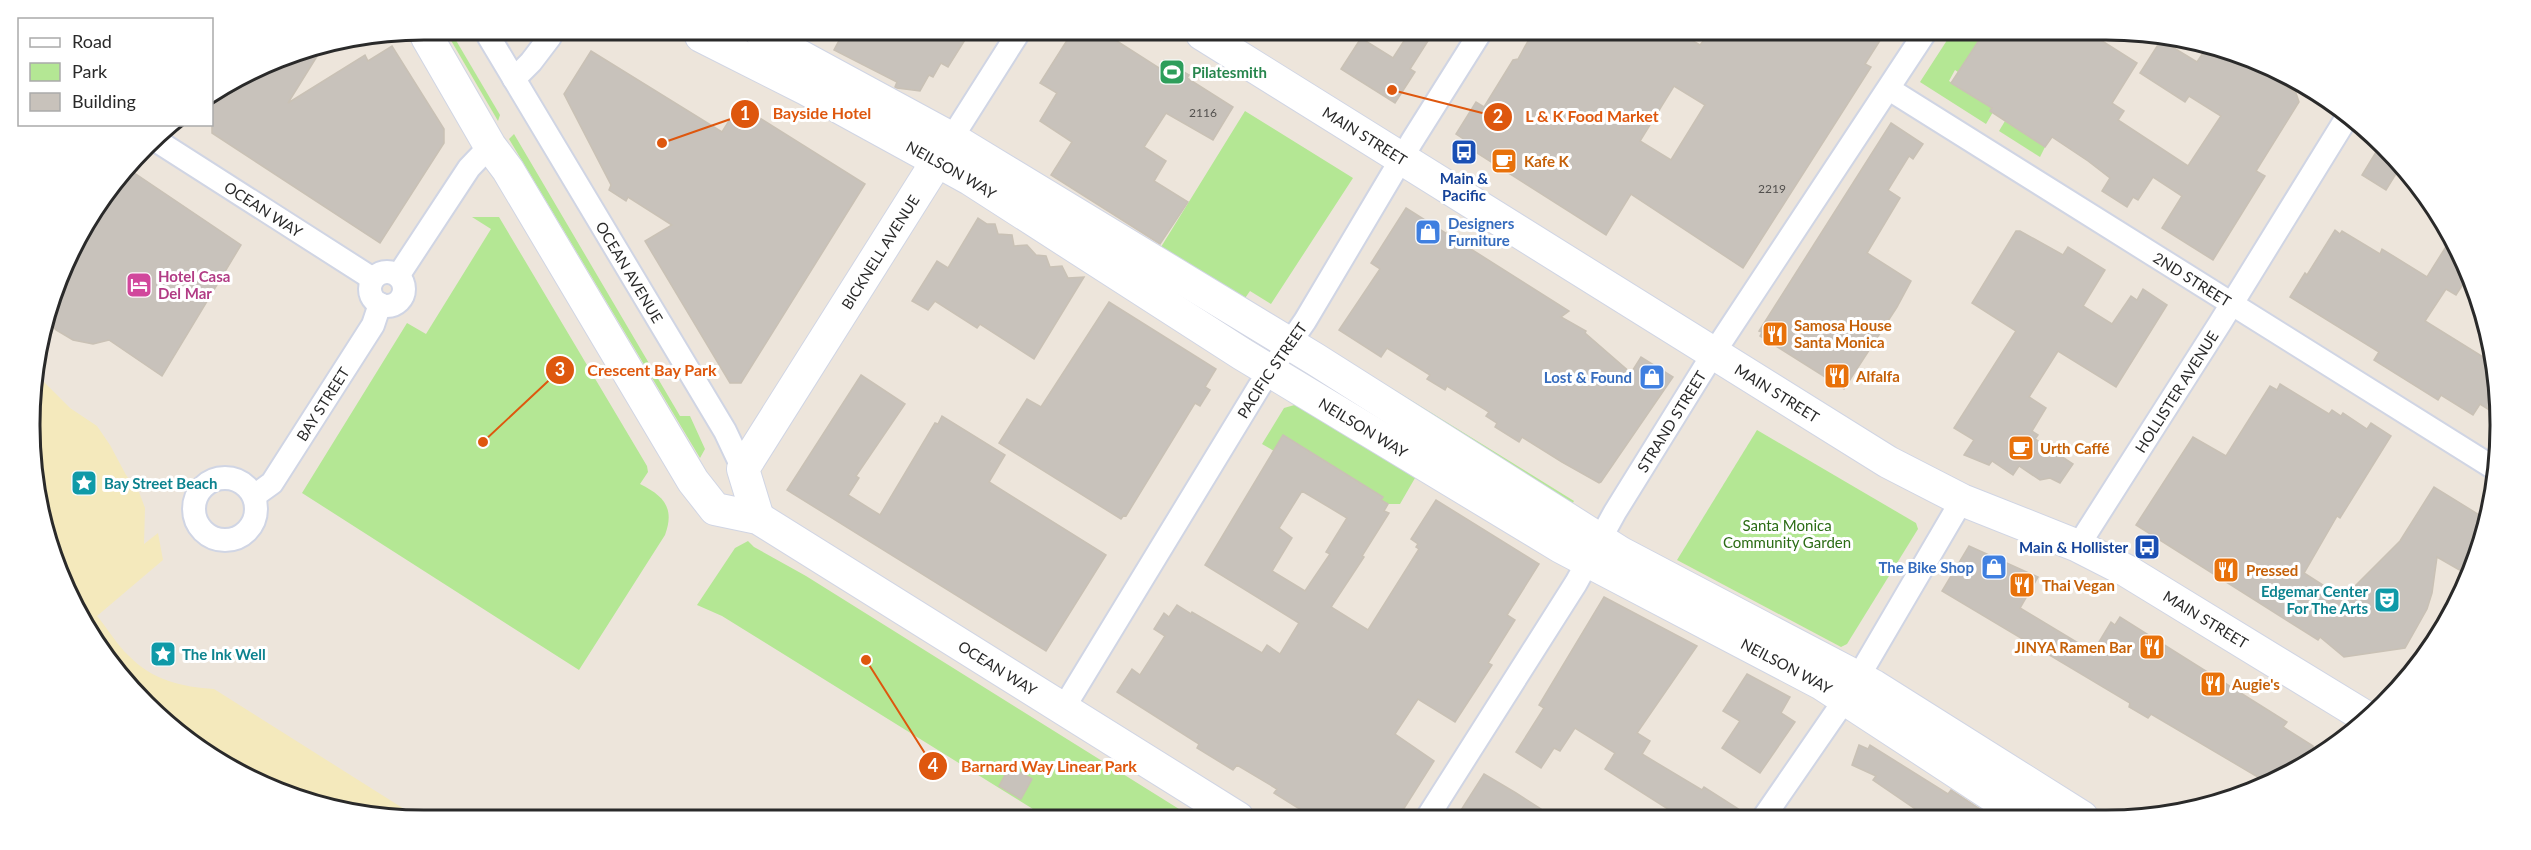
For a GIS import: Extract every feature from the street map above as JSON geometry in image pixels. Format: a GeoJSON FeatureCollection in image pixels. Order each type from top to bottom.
{"type":"FeatureCollection","features":[{"type":"Feature","properties":{"kind":"street"},"geometry":{"type":"LineString","coordinates":[[398,276],[468,168],[490,146],[429,40]]}},
{"type":"Feature","properties":{"kind":"street","name":"OCEAN AVENUE"},"geometry":{"type":"LineString","coordinates":[[491,40],[725,431],[742,469]]}},
{"type":"Feature","properties":{"kind":"street"},"geometry":{"type":"LineString","coordinates":[[514,80],[548,40]]}},
{"type":"Feature","properties":{"kind":"street","name":"NEILSON WAY"},"geometry":{"type":"LineString","coordinates":[[709,40],[806,89],[945,149]]}},
{"type":"Feature","properties":{"kind":"street","name":"NEILSON WAY"},"geometry":{"type":"LineString","coordinates":[[769,40],[1594,550],[1621,553],[1852,688],[2070,810]]}},
{"type":"Feature","properties":{"kind":"street","name":"BICKNELL AVENUE"},"geometry":{"type":"LineString","coordinates":[[742,469],[1014,40]]}},
{"type":"Feature","properties":{"kind":"street","name":"MAIN STREET"},"geometry":{"type":"LineString","coordinates":[[1212,40],[1899,468],[1962,500],[2078,546],[2127,571],[2359,715]]}},
{"type":"Feature","properties":{"kind":"street","name":"PACIFIC STREET"},"geometry":{"type":"LineString","coordinates":[[1063,709],[1280,356],[1305,321],[1401,159],[1476,40]]}},
{"type":"Feature","properties":{"kind":"street","name":"STRAND STREET"},"geometry":{"type":"LineString","coordinates":[[1432,810],[1713,354],[1920,40]]}},
{"type":"Feature","properties":{"kind":"street","name":"2ND STREET"},"geometry":{"type":"LineString","coordinates":[[1889,89],[2488,465]]}},
{"type":"Feature","properties":{"kind":"street","name":"HOLLISTER AVENUE"},"geometry":{"type":"LineString","coordinates":[[2078,546],[2232,304],[2344,123]]}},
{"type":"Feature","properties":{"kind":"street","name":"OCEAN WAY"},"geometry":{"type":"LineString","coordinates":[[162,144],[373,279]]}},
{"type":"Feature","properties":{"kind":"street","name":"OCEAN WAY"},"geometry":{"type":"LineString","coordinates":[[490,146],[508,170],[664,435],[693,481],[715,509],[758,518],[1225,810]]}},
{"type":"Feature","properties":{"kind":"street"},"geometry":{"type":"LineString","coordinates":[[382,273],[393,273],[398,276],[403,285],[402,296],[391,306],[380,304],[370,293],[373,279],[382,273]]}},
{"type":"Feature","properties":{"kind":"street","name":"BAY STREET"},"geometry":{"type":"LineString","coordinates":[[254,495],[273,483],[373,325],[380,304]]}},
{"type":"Feature","properties":{"kind":"street"},"geometry":{"type":"LineString","coordinates":[[742,469],[758,518]]}},
{"type":"Feature","properties":{"kind":"street"},"geometry":{"type":"LineString","coordinates":[[1769,810],[1852,688],[1962,500]]}},
{"type":"Feature","properties":{"kind":"street","name":"NEILSON WAY"},"geometry":{"type":"LineString","coordinates":[[1852,688],[2016,810]]}},
{"type":"Feature","properties":{"kind":"green space"},"geometry":{"type":"Polygon","coordinates":[[[451,40],[456,40],[500,115],[498,121],[451,40]]]}},
{"type":"Feature","properties":{"kind":"green space"},"geometry":{"type":"Polygon","coordinates":[[[1947,40],[1979,40],[1958,72],[1955,70],[1949,81],[1992,108],[1993,112],[1986,124],[1920,82],[1947,40]]]}},
{"type":"Feature","properties":{"kind":"green space"},"geometry":{"type":"Polygon","coordinates":[[[1245,111],[1353,178],[1271,304],[1250,291],[1243,301],[1161,247],[1245,111]]]}},
{"type":"Feature","properties":{"kind":"green space"},"geometry":{"type":"Polygon","coordinates":[[[2005,121],[2045,147],[2040,157],[1999,131],[2005,121]]]}},
{"type":"Feature","properties":{"kind":"green space"},"geometry":{"type":"Polygon","coordinates":[[[514,134],[680,416],[690,416],[705,449],[700,458],[509,139],[514,134]]]}},
{"type":"Feature","properties":{"kind":"green space"},"geometry":{"type":"Polygon","coordinates":[[[472,217],[499,217],[647,466],[648,472],[640,484],[661,498],[668,510],[668,526],[665,535],[579,670],[302,493],[407,323],[426,334],[491,229],[472,217]]]}},
{"type":"Feature","properties":{"kind":"green space"},"geometry":{"type":"Polygon","coordinates":[[[1338,355],[1574,501],[1571,506],[1335,359],[1338,355]]]}},
{"type":"Feature","properties":{"kind":"green space"},"geometry":{"type":"Polygon","coordinates":[[[1298,404],[1415,478],[1400,504],[1388,504],[1381,500],[1383,497],[1284,436],[1274,451],[1262,444],[1284,408],[1298,404]]]}},
{"type":"Feature","properties":{"kind":"green space","name":"Santa Monica Community Garden"},"geometry":{"type":"Polygon","coordinates":[[[1757,430],[1916,523],[1918,529],[1847,644],[1841,647],[1677,560],[1757,430]]]}},
{"type":"Feature","properties":{"kind":"green space"},"geometry":{"type":"Polygon","coordinates":[[[748,541],[754,547],[806,576],[1181,810],[1035,810],[722,616],[697,605],[735,548],[748,541]]]}},
{"type":"Feature","properties":{"kind":"sand"},"geometry":{"type":"Polygon","coordinates":[[[43,381],[70,408],[97,426],[110,445],[126,475],[139,492],[145,508],[144,544],[158,533],[163,560],[97,616],[120,647],[147,671],[179,684],[214,689],[404,809],[350,802],[325,796],[255,770],[211,745],[191,730],[171,714],[136,679],[105,639],[92,617],[61,549],[48,500],[41,450],[40,425],[43,381]]]}},
{"type":"Feature","properties":{"kind":"building"},"geometry":{"type":"Polygon","coordinates":[[[839,40],[965,40],[948,67],[941,63],[933,77],[929,75],[920,91],[897,88],[895,87],[897,82],[834,50],[839,40]]]}},
{"type":"Feature","properties":{"kind":"building"},"geometry":{"type":"Polygon","coordinates":[[[1067,40],[1115,40],[1159,68],[1164,60],[1189,75],[1187,78],[1233,107],[1213,140],[1166,113],[1144,147],[1166,161],[1154,181],[1188,202],[1160,244],[1051,175],[1072,142],[1040,121],[1057,93],[1040,83],[1067,40]]]}},
{"type":"Feature","properties":{"kind":"building"},"geometry":{"type":"Polygon","coordinates":[[[1360,40],[1364,40],[1393,58],[1405,40],[1429,40],[1410,69],[1415,72],[1395,103],[1341,69],[1360,40]]]}},
{"type":"Feature","properties":{"kind":"building"},"geometry":{"type":"Polygon","coordinates":[[[1529,40],[1692,40],[1700,45],[1704,40],[1880,40],[1865,64],[1871,67],[1743,268],[1631,194],[1606,235],[1466,146],[1468,142],[1456,134],[1476,102],[1484,107],[1513,60],[1518,59],[1529,40]],[[1674,86],[1640,141],[1671,160],[1705,105],[1674,86]]]}},
{"type":"Feature","properties":{"kind":"building"},"geometry":{"type":"Polygon","coordinates":[[[1979,40],[2101,40],[2137,63],[2112,103],[2124,111],[2118,120],[2188,166],[2221,116],[2189,96],[2185,102],[2140,73],[2158,44],[2172,47],[2197,62],[2203,53],[2253,70],[2276,80],[2296,93],[2299,102],[2256,171],[2265,176],[2213,260],[2162,228],[2182,196],[2153,177],[2138,200],[2133,197],[2127,207],[2102,191],[2110,178],[2088,161],[2052,137],[2045,147],[1990,111],[1992,108],[1951,83],[1979,40]]]}},
{"type":"Feature","properties":{"kind":"building"},"geometry":{"type":"Polygon","coordinates":[[[392,46],[444,129],[444,143],[380,243],[212,133],[213,104],[255,80],[317,56],[288,103],[365,55],[368,61],[392,46]]]}},
{"type":"Feature","properties":{"kind":"building"},"geometry":{"type":"Polygon","coordinates":[[[591,51],[722,132],[739,105],[865,184],[741,383],[730,383],[645,241],[672,225],[628,197],[626,201],[609,190],[611,185],[564,94],[591,51]]]}},
{"type":"Feature","properties":{"kind":"building"},"geometry":{"type":"Polygon","coordinates":[[[1891,123],[1923,144],[1913,159],[1909,156],[1888,190],[1900,198],[1867,253],[1911,281],[1897,307],[1844,389],[1760,336],[1762,332],[1759,331],[1891,123]]]}},
{"type":"Feature","properties":{"kind":"building"},"geometry":{"type":"Polygon","coordinates":[[[2376,151],[2397,173],[2386,190],[2362,175],[2376,151]]]}},
{"type":"Feature","properties":{"kind":"building","name":"Hotel Casa Del Mar"},"geometry":{"type":"Polygon","coordinates":[[[134,173],[241,245],[162,376],[109,340],[93,344],[73,340],[54,327],[61,301],[80,255],[105,211],[134,173]]]}},
{"type":"Feature","properties":{"kind":"building"},"geometry":{"type":"Polygon","coordinates":[[[1406,208],[1569,311],[1561,317],[1586,331],[1585,333],[1631,373],[1641,357],[1673,377],[1601,482],[1599,483],[1562,462],[1522,437],[1519,442],[1495,427],[1497,423],[1486,416],[1489,412],[1447,386],[1445,390],[1427,379],[1430,375],[1387,348],[1381,357],[1339,330],[1380,269],[1371,263],[1406,208]]]}},
{"type":"Feature","properties":{"kind":"building"},"geometry":{"type":"Polygon","coordinates":[[[978,218],[987,224],[995,224],[998,234],[1012,235],[1014,246],[1027,245],[1036,255],[1046,256],[1050,267],[1062,266],[1068,278],[1084,277],[1034,359],[980,324],[977,328],[935,301],[928,310],[912,301],[937,261],[948,268],[978,218]]]}},
{"type":"Feature","properties":{"kind":"building"},"geometry":{"type":"Polygon","coordinates":[[[2335,230],[2340,234],[2342,231],[2380,254],[2382,249],[2427,277],[2446,246],[2463,284],[2456,295],[2446,289],[2425,321],[2484,358],[2490,410],[2480,404],[2473,415],[2441,395],[2438,400],[2374,360],[2379,352],[2290,297],[2305,273],[2307,275],[2335,230]]]}},
{"type":"Feature","properties":{"kind":"building"},"geometry":{"type":"Polygon","coordinates":[[[2016,231],[2020,231],[2063,255],[2068,247],[2105,270],[2083,306],[2112,324],[2131,296],[2137,300],[2143,289],[2167,305],[2116,387],[2058,351],[2029,397],[2046,408],[2032,431],[2038,435],[2035,439],[2073,464],[2060,483],[2050,478],[2040,480],[2019,466],[2013,475],[1992,461],[1989,465],[1964,455],[1974,440],[1954,428],[2016,331],[1972,303],[2016,231]]]}},
{"type":"Feature","properties":{"kind":"building"},"geometry":{"type":"Polygon","coordinates":[[[1109,302],[1216,369],[1205,387],[1210,390],[1200,406],[1195,403],[1126,516],[1124,515],[1121,519],[999,443],[1027,399],[1041,407],[1109,302]]]}},
{"type":"Feature","properties":{"kind":"building"},"geometry":{"type":"Polygon","coordinates":[[[861,375],[905,404],[856,476],[859,478],[848,495],[880,515],[935,423],[938,424],[942,416],[1005,455],[989,482],[1106,555],[1046,651],[787,490],[861,375]]]}},
{"type":"Feature","properties":{"kind":"building"},"geometry":{"type":"Polygon","coordinates":[[[2280,384],[2329,414],[2332,410],[2341,416],[2343,413],[2367,429],[2371,423],[2391,436],[2340,518],[2337,516],[2304,573],[2343,598],[2400,541],[2434,487],[2479,515],[2461,571],[2437,557],[2432,593],[2427,609],[2405,648],[2344,657],[2320,637],[2318,640],[2136,525],[2193,437],[2226,456],[2270,386],[2277,390],[2280,384]]]}},
{"type":"Feature","properties":{"kind":"building"},"geometry":{"type":"Polygon","coordinates":[[[1283,435],[1383,497],[1381,500],[1388,504],[1384,511],[1389,513],[1362,556],[1364,557],[1331,607],[1368,630],[1419,549],[1416,547],[1418,544],[1411,539],[1436,500],[1539,564],[1507,615],[1515,620],[1488,663],[1492,665],[1455,722],[1418,699],[1395,734],[1434,761],[1403,810],[1301,810],[1274,793],[1277,789],[1237,765],[1233,770],[1197,748],[1199,744],[1117,692],[1132,669],[1140,675],[1165,636],[1154,629],[1164,613],[1169,617],[1177,605],[1262,653],[1267,645],[1280,654],[1299,623],[1205,565],[1283,435]],[[1302,491],[1279,528],[1292,538],[1272,571],[1305,591],[1330,554],[1326,552],[1347,518],[1302,491]]]}},
{"type":"Feature","properties":{"kind":"building"},"geometry":{"type":"Polygon","coordinates":[[[1969,546],[2038,577],[2020,608],[2093,652],[2111,622],[2115,625],[2120,617],[2287,722],[2283,727],[2313,746],[2313,749],[2259,778],[2151,714],[2148,718],[2129,707],[2130,703],[1942,591],[1969,546]]]}},
{"type":"Feature","properties":{"kind":"building"},"geometry":{"type":"Polygon","coordinates":[[[1604,597],[1697,646],[1637,733],[1650,741],[1642,754],[1702,790],[1704,787],[1740,810],[1669,810],[1605,769],[1615,753],[1575,728],[1560,751],[1554,748],[1541,768],[1516,752],[1544,708],[1539,705],[1604,597]]]}},
{"type":"Feature","properties":{"kind":"building"},"geometry":{"type":"Polygon","coordinates":[[[1747,674],[1790,697],[1781,713],[1795,722],[1760,773],[1722,748],[1740,721],[1723,711],[1747,674]]]}},
{"type":"Feature","properties":{"kind":"building"},"geometry":{"type":"Polygon","coordinates":[[[1859,745],[1868,749],[1870,745],[1948,794],[1951,790],[1981,810],[1917,810],[1873,780],[1876,776],[1852,765],[1859,745]]]}},
{"type":"Feature","properties":{"kind":"building"},"geometry":{"type":"Polygon","coordinates":[[[1010,766],[1032,779],[1021,799],[999,786],[1010,766]]]}},
{"type":"Feature","properties":{"kind":"building"},"geometry":{"type":"Polygon","coordinates":[[[1484,774],[1543,810],[1461,810],[1484,774]]]}},
{"type":"Feature","properties":{"kind":"place","name":"Pilatesmith"},"geometry":{"type":"Point","coordinates":[1172,72]}},
{"type":"Feature","properties":{"kind":"place","name":"L & K Food Market"},"geometry":{"type":"Point","coordinates":[1392,90]}},
{"type":"Feature","properties":{"kind":"place","name":"Bayside Hotel"},"geometry":{"type":"Point","coordinates":[662,143]}},
{"type":"Feature","properties":{"kind":"place","name":"Main & Pacific"},"geometry":{"type":"Point","coordinates":[1464,152]}},
{"type":"Feature","properties":{"kind":"place","name":"Kafe K"},"geometry":{"type":"Point","coordinates":[1504,161]}},
{"type":"Feature","properties":{"kind":"place","name":"Designers Furniture"},"geometry":{"type":"Point","coordinates":[1428,232]}},
{"type":"Feature","properties":{"kind":"place","name":"Hotel Casa Del Mar"},"geometry":{"type":"Point","coordinates":[139,285]}},
{"type":"Feature","properties":{"kind":"place","name":"Samosa House Santa Monica"},"geometry":{"type":"Point","coordinates":[1775,334]}},
{"type":"Feature","properties":{"kind":"place","name":"Alfalfa"},"geometry":{"type":"Point","coordinates":[1837,376]}},
{"type":"Feature","properties":{"kind":"place","name":"Lost & Found"},"geometry":{"type":"Point","coordinates":[1652,377]}},
{"type":"Feature","properties":{"kind":"place","name":"Crescent Bay Park"},"geometry":{"type":"Point","coordinates":[483,442]}},
{"type":"Feature","properties":{"kind":"place","name":"Urth Caffé"},"geometry":{"type":"Point","coordinates":[2021,448]}},
{"type":"Feature","properties":{"kind":"place","name":"Bay Street Beach"},"geometry":{"type":"Point","coordinates":[84,483]}},
{"type":"Feature","properties":{"kind":"place","name":"Main & Hollister"},"geometry":{"type":"Point","coordinates":[2147,547]}},
{"type":"Feature","properties":{"kind":"place","name":"The Bike Shop"},"geometry":{"type":"Point","coordinates":[1994,567]}},
{"type":"Feature","properties":{"kind":"place","name":"Pressed"},"geometry":{"type":"Point","coordinates":[2226,570]}},
{"type":"Feature","properties":{"kind":"place","name":"Thai Vegan"},"geometry":{"type":"Point","coordinates":[2022,585]}},
{"type":"Feature","properties":{"kind":"place","name":"Edgemar Center For The Arts"},"geometry":{"type":"Point","coordinates":[2387,600]}},
{"type":"Feature","properties":{"kind":"place","name":"JINYA Ramen Bar"},"geometry":{"type":"Point","coordinates":[2152,647]}},
{"type":"Feature","properties":{"kind":"place","name":"The Ink Well"},"geometry":{"type":"Point","coordinates":[163,654]}},
{"type":"Feature","properties":{"kind":"place","name":"Barnard Way Linear Park"},"geometry":{"type":"Point","coordinates":[866,660]}},
{"type":"Feature","properties":{"kind":"place","name":"Augie's"},"geometry":{"type":"Point","coordinates":[2213,684]}}]}
